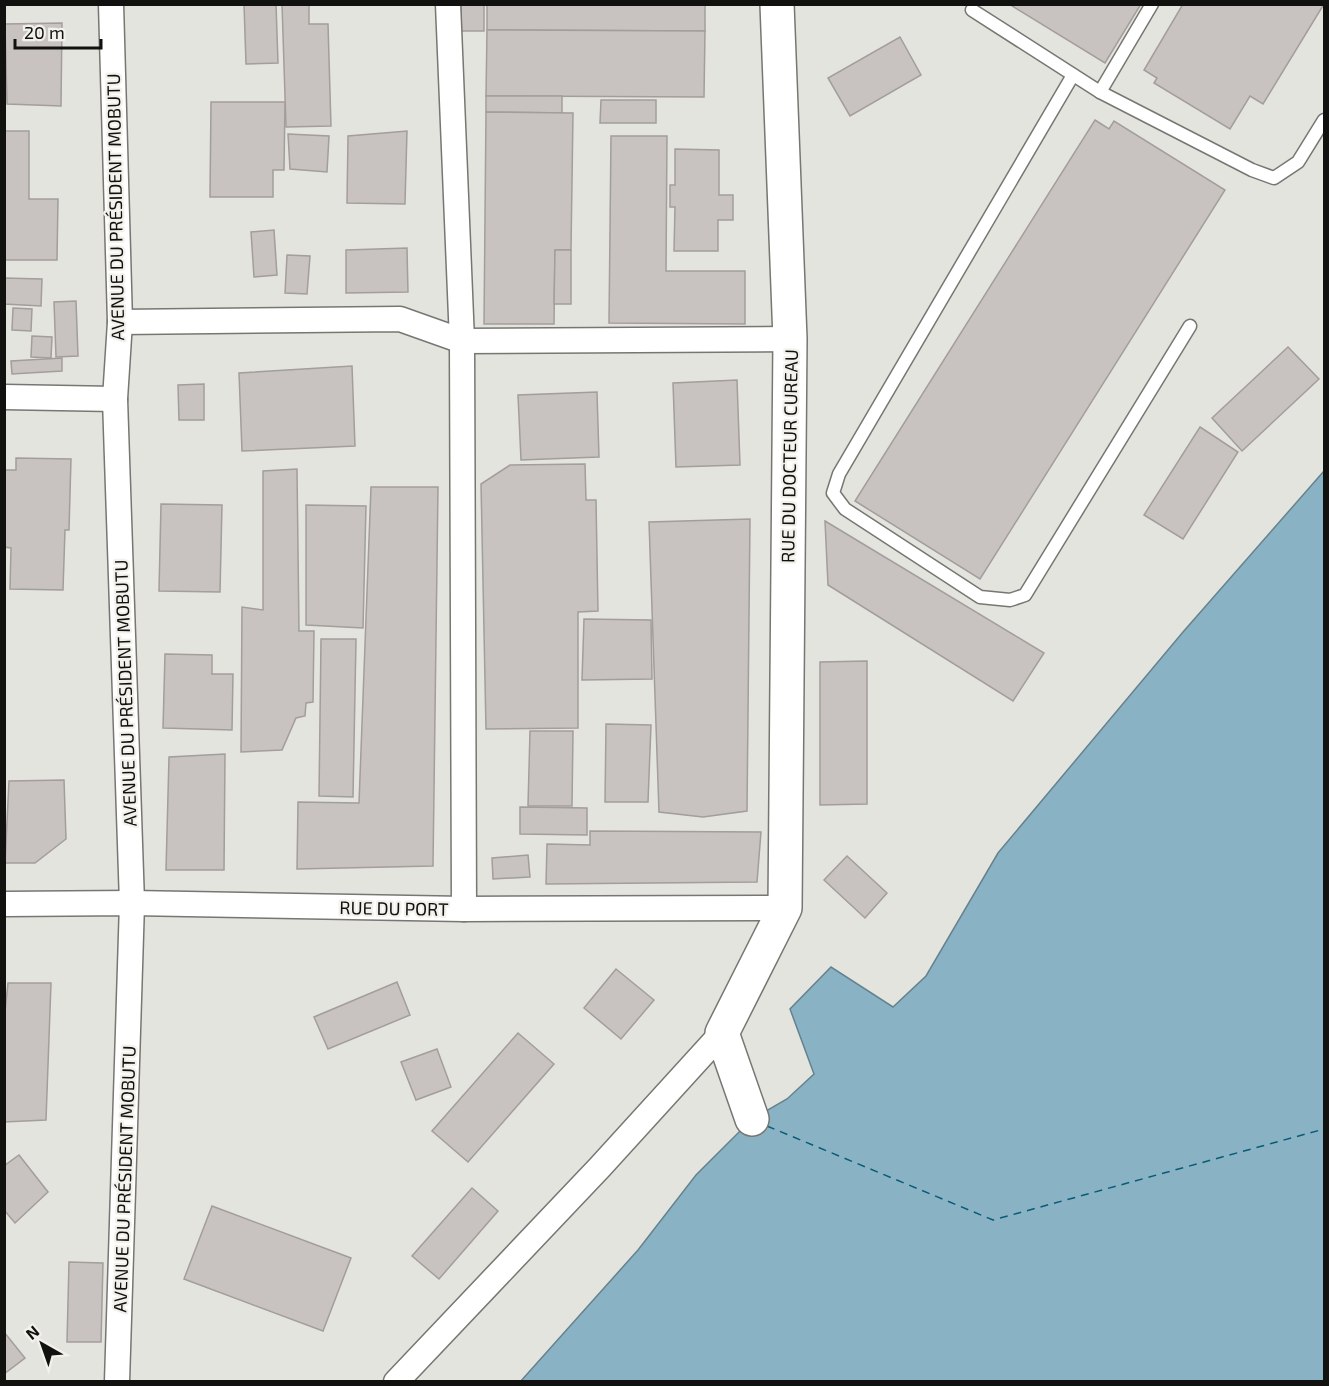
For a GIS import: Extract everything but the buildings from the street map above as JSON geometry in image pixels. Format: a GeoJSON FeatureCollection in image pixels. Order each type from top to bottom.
{"type":"FeatureCollection","features":[{"type":"Feature","properties":{"kind":"main road","name":"RUE DU DOCTEUR CUREAU"},"geometry":{"type":"LineString","coordinates":[[777,4],[790,339],[784,908]]}},
{"type":"Feature","properties":{"kind":"main road"},"geometry":{"type":"LineString","coordinates":[[752,1119],[722,1033],[784,908]]}},
{"type":"Feature","properties":{"kind":"street","name":"AVENUE DU PRÉSIDENT MOBUTU"},"geometry":{"type":"LineString","coordinates":[[111,4],[120,322],[115,399],[132,903],[117,1382]]}},
{"type":"Feature","properties":{"kind":"street"},"geometry":{"type":"LineString","coordinates":[[448,4],[462,341],[464,909]]}},
{"type":"Feature","properties":{"kind":"street"},"geometry":{"type":"LineString","coordinates":[[120,322],[400,320],[462,341],[790,339]]}},
{"type":"Feature","properties":{"kind":"street"},"geometry":{"type":"LineString","coordinates":[[4,397],[115,399]]}},
{"type":"Feature","properties":{"kind":"street","name":"RUE DU PORT"},"geometry":{"type":"LineString","coordinates":[[4,904],[132,903],[464,909],[784,908]]}},
{"type":"Feature","properties":{"kind":"street"},"geometry":{"type":"LineString","coordinates":[[396,1382],[600,1167],[722,1033]]}},
{"type":"Feature","properties":{"kind":"lane"},"geometry":{"type":"LineString","coordinates":[[1100,92],[1152,4]]}},
{"type":"Feature","properties":{"kind":"lane"},"geometry":{"type":"LineString","coordinates":[[972,10],[1100,92],[1252,171],[1274,178],[1298,162],[1324,120]]}},
{"type":"Feature","properties":{"kind":"lane"},"geometry":{"type":"LineString","coordinates":[[1073,75],[839,474],[833,493],[844,509],[980,597],[1010,600],[1025,595],[1190,326]]}},
{"type":"Feature","properties":{"kind":"water"},"geometry":{"type":"Polygon","coordinates":[[[1324,471],[1324,1381],[520,1382],[638,1250],[696,1175],[752,1119],[787,1099],[814,1074],[790,1009],[831,967],[893,1007],[926,976],[998,853],[1183,632],[1324,471]]]}},
{"type":"Feature","properties":{"kind":"ferry route"},"geometry":{"type":"LineString","coordinates":[[767,1126],[993,1220],[1324,1129]]}}]}
